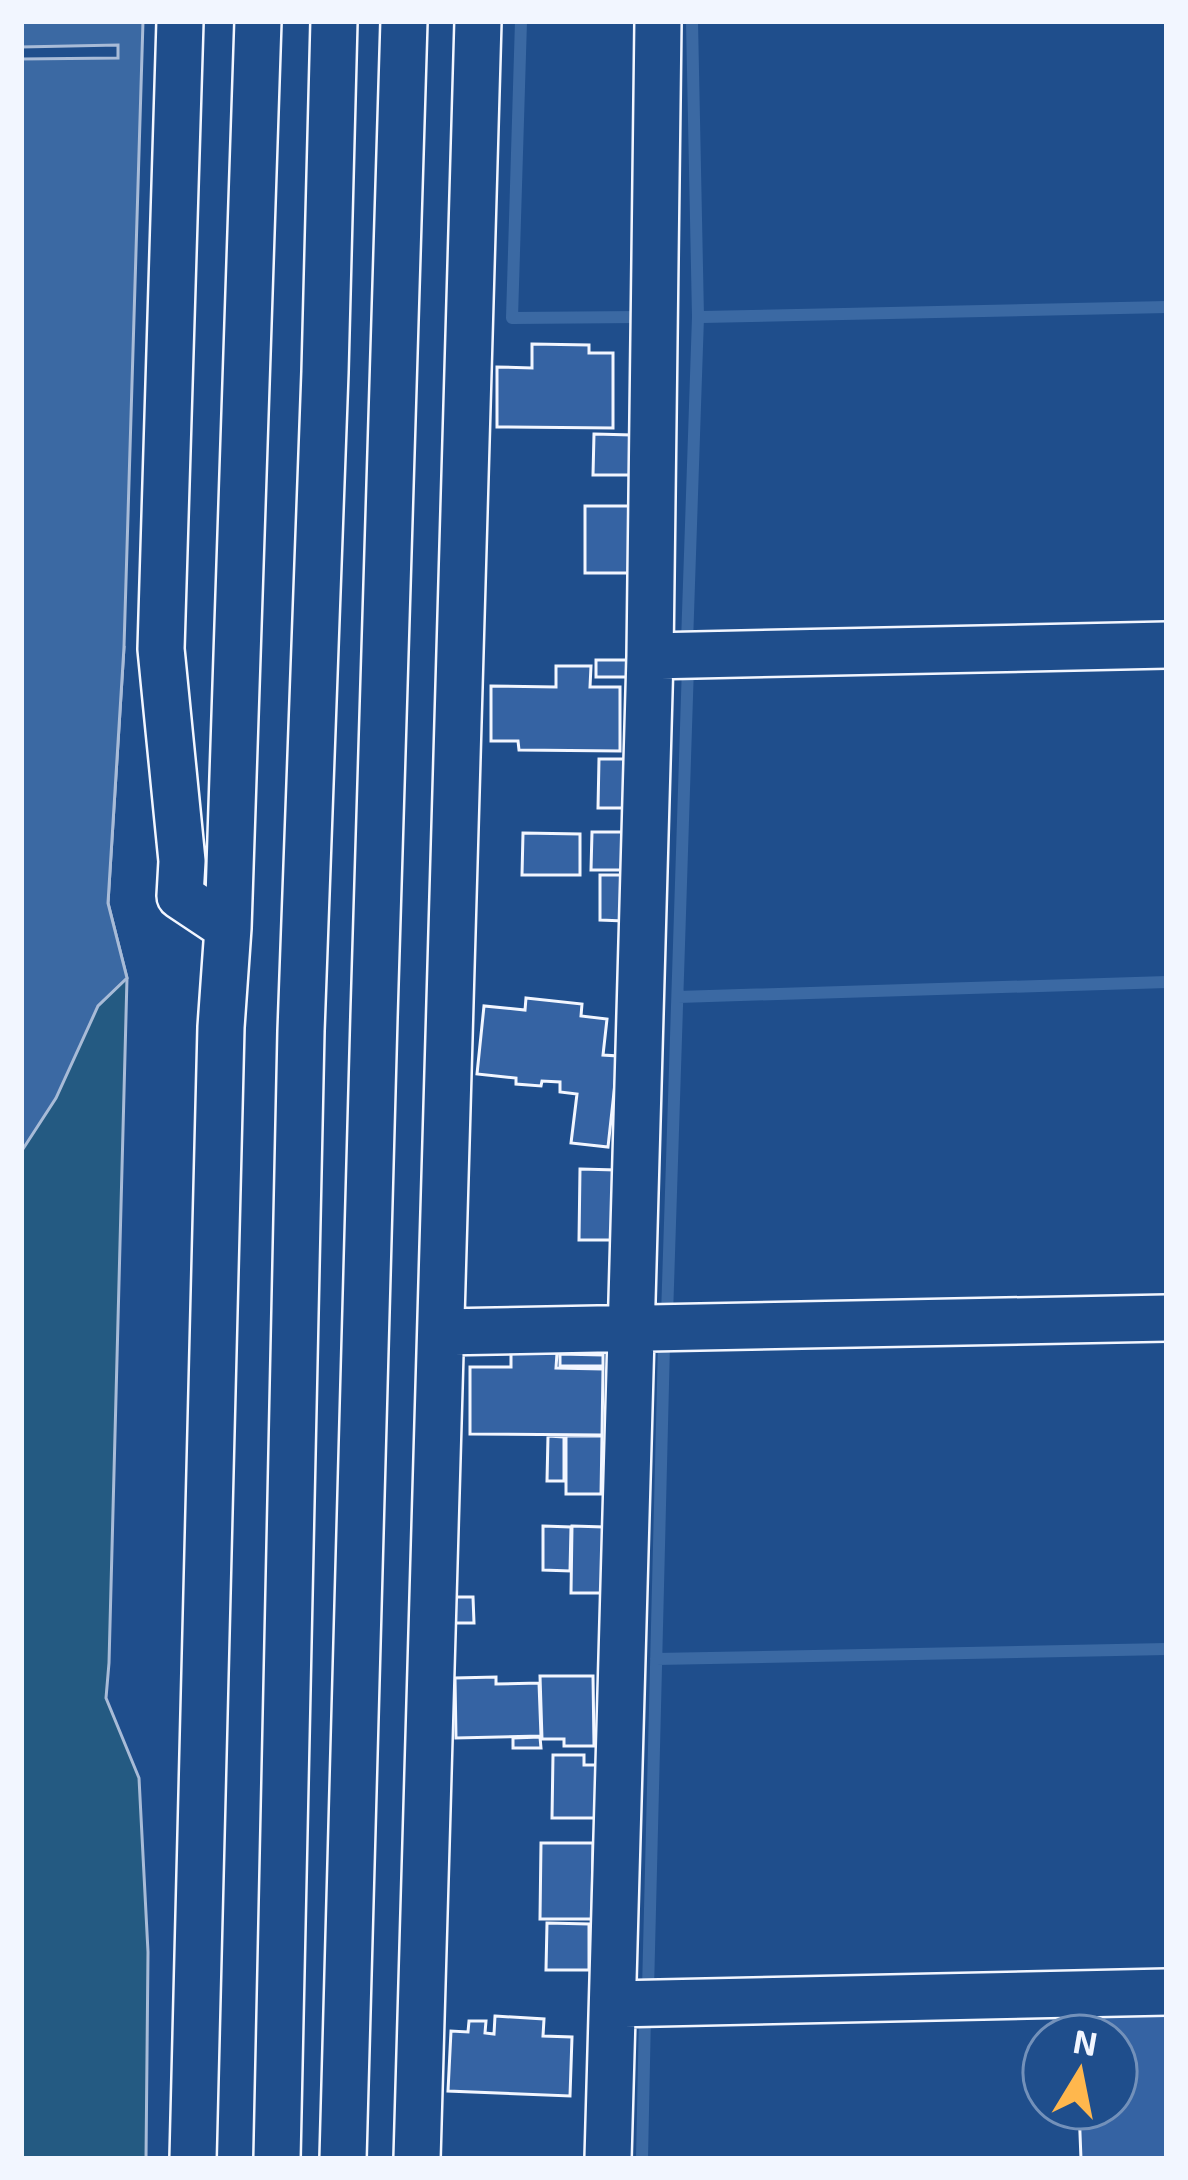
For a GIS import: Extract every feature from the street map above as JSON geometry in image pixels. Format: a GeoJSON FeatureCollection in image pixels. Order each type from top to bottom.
{"type":"FeatureCollection","features":[{"type":"Feature","properties":{"kind":"street"},"geometry":{"type":"LineString","coordinates":[[181,21],[161,649],[182,861],[180,896],[228,928]]}},
{"type":"Feature","properties":{"kind":"street"},"geometry":{"type":"LineString","coordinates":[[194,2159],[221,1027],[258,21]]}},
{"type":"Feature","properties":{"kind":"street"},"geometry":{"type":"LineString","coordinates":[[277,2159],[301,1031],[334,21]]}},
{"type":"Feature","properties":{"kind":"street"},"geometry":{"type":"LineString","coordinates":[[343,2159],[404,21]]}},
{"type":"Feature","properties":{"kind":"street"},"geometry":{"type":"LineString","coordinates":[[417,2159],[478,21]]}},
{"type":"Feature","properties":{"kind":"street"},"geometry":{"type":"LineString","coordinates":[[608,2159],[650,656],[658,21]]}},
{"type":"Feature","properties":{"kind":"street"},"geometry":{"type":"LineString","coordinates":[[650,656],[1167,645]]}},
{"type":"Feature","properties":{"kind":"street"},"geometry":{"type":"LineString","coordinates":[[441,1332],[1167,1318]]}},
{"type":"Feature","properties":{"kind":"street"},"geometry":{"type":"LineString","coordinates":[[613,2004],[1167,1992]]}},
{"type":"Feature","properties":{"kind":"shaded area"},"geometry":{"type":"Polygon","coordinates":[[[21,21],[143,21],[124,647],[108,903],[127,978],[98,1006],[56,1098],[21,1152],[21,21]]]}},
{"type":"Feature","properties":{"kind":"shaded area"},"geometry":{"type":"Polygon","coordinates":[[[21,598],[124,647],[108,903],[127,978],[106,1698],[139,1778],[148,1952],[146,2159],[21,2159],[21,598]]]}},
{"type":"Feature","properties":{"kind":"pier"},"geometry":{"type":"Polygon","coordinates":[[[118,45],[118,58],[21,59],[21,47],[118,45]]]}},
{"type":"Feature","properties":{"kind":"building"},"geometry":{"type":"Polygon","coordinates":[[[532,344],[589,345],[589,353],[613,353],[613,428],[497,427],[497,367],[532,368],[532,344]]]}},
{"type":"Feature","properties":{"kind":"building"},"geometry":{"type":"Polygon","coordinates":[[[594,434],[632,435],[632,475],[593,475],[594,434]]]}},
{"type":"Feature","properties":{"kind":"building"},"geometry":{"type":"Polygon","coordinates":[[[585,506],[629,506],[629,573],[585,573],[585,506]]]}},
{"type":"Feature","properties":{"kind":"building"},"geometry":{"type":"Polygon","coordinates":[[[596,660],[631,660],[630,677],[596,677],[596,660]]]}},
{"type":"Feature","properties":{"kind":"building"},"geometry":{"type":"Polygon","coordinates":[[[556,666],[591,666],[590,687],[620,687],[620,751],[519,750],[518,741],[491,741],[491,686],[556,687],[556,666]]]}},
{"type":"Feature","properties":{"kind":"building"},"geometry":{"type":"Polygon","coordinates":[[[599,759],[625,759],[624,808],[598,808],[599,759]]]}},
{"type":"Feature","properties":{"kind":"building"},"geometry":{"type":"Polygon","coordinates":[[[592,832],[626,832],[625,870],[591,870],[592,832]]]}},
{"type":"Feature","properties":{"kind":"building"},"geometry":{"type":"Polygon","coordinates":[[[523,833],[580,834],[580,875],[522,875],[523,833]]]}},
{"type":"Feature","properties":{"kind":"building"},"geometry":{"type":"Polygon","coordinates":[[[600,875],[625,875],[624,921],[600,920],[600,875]]]}},
{"type":"Feature","properties":{"kind":"building"},"geometry":{"type":"Polygon","coordinates":[[[526,998],[582,1004],[581,1016],[607,1019],[603,1055],[618,1056],[608,1147],[571,1143],[577,1094],[560,1092],[560,1082],[516,1084],[516,1078],[477,1074],[484,1006],[525,1010],[526,998]]]}},
{"type":"Feature","properties":{"kind":"building"},"geometry":{"type":"Polygon","coordinates":[[[580,1169],[616,1170],[616,1240],[579,1240],[580,1169]]]}},
{"type":"Feature","properties":{"kind":"building"},"geometry":{"type":"Polygon","coordinates":[[[511,1352],[557,1353],[556,1368],[603,1369],[602,1435],[470,1434],[470,1367],[511,1367],[511,1352]]]}},
{"type":"Feature","properties":{"kind":"building"},"geometry":{"type":"Polygon","coordinates":[[[560,1354],[603,1355],[603,1366],[560,1366],[560,1354]]]}},
{"type":"Feature","properties":{"kind":"building"},"geometry":{"type":"Polygon","coordinates":[[[548,1436],[564,1437],[564,1481],[547,1481],[548,1436]]]}},
{"type":"Feature","properties":{"kind":"building"},"geometry":{"type":"Polygon","coordinates":[[[566,1436],[602,1436],[601,1494],[566,1494],[566,1436]]]}},
{"type":"Feature","properties":{"kind":"building"},"geometry":{"type":"Polygon","coordinates":[[[543,1526],[571,1527],[570,1571],[543,1570],[543,1526]]]}},
{"type":"Feature","properties":{"kind":"building"},"geometry":{"type":"Polygon","coordinates":[[[572,1526],[604,1527],[603,1593],[571,1593],[572,1526]]]}},
{"type":"Feature","properties":{"kind":"building"},"geometry":{"type":"Polygon","coordinates":[[[455,1597],[473,1597],[474,1623],[455,1623],[455,1597]]]}},
{"type":"Feature","properties":{"kind":"building"},"geometry":{"type":"Polygon","coordinates":[[[540,1676],[593,1676],[594,1746],[564,1746],[564,1739],[542,1739],[540,1676]]]}},
{"type":"Feature","properties":{"kind":"building"},"geometry":{"type":"Polygon","coordinates":[[[496,1677],[496,1684],[539,1683],[541,1736],[456,1738],[455,1678],[496,1677]]]}},
{"type":"Feature","properties":{"kind":"building"},"geometry":{"type":"Polygon","coordinates":[[[540,1737],[541,1748],[513,1748],[513,1738],[540,1737]]]}},
{"type":"Feature","properties":{"kind":"building"},"geometry":{"type":"Polygon","coordinates":[[[553,1755],[584,1755],[584,1765],[597,1765],[596,1818],[552,1818],[553,1755]]]}},
{"type":"Feature","properties":{"kind":"building"},"geometry":{"type":"Polygon","coordinates":[[[541,1843],[593,1843],[592,1919],[540,1919],[541,1843]]]}},
{"type":"Feature","properties":{"kind":"building"},"geometry":{"type":"Polygon","coordinates":[[[547,1923],[589,1924],[589,1970],[546,1970],[547,1923]]]}},
{"type":"Feature","properties":{"kind":"building"},"geometry":{"type":"Polygon","coordinates":[[[1167,2007],[1167,2159],[1081,2159],[1080,2132],[1140,2132],[1140,2012],[1076,2009],[1167,2007]]]}},
{"type":"Feature","properties":{"kind":"building"},"geometry":{"type":"Polygon","coordinates":[[[495,2016],[544,2019],[543,2036],[572,2037],[570,2096],[448,2091],[451,2031],[468,2032],[469,2021],[486,2021],[485,2033],[494,2034],[495,2016]]]}},
{"type":"Feature","properties":{"kind":"waterway"},"geometry":{"type":"LineString","coordinates":[[521,21],[512,318],[639,317]]}},
{"type":"Feature","properties":{"kind":"waterway"},"geometry":{"type":"LineString","coordinates":[[687,643],[698,317],[692,21]]}},
{"type":"Feature","properties":{"kind":"waterway"},"geometry":{"type":"LineString","coordinates":[[702,317],[1167,307]]}},
{"type":"Feature","properties":{"kind":"waterway"},"geometry":{"type":"LineString","coordinates":[[667,1316],[688,666]]}},
{"type":"Feature","properties":{"kind":"waterway"},"geometry":{"type":"LineString","coordinates":[[678,997],[1167,982]]}},
{"type":"Feature","properties":{"kind":"waterway"},"geometry":{"type":"LineString","coordinates":[[648,1990],[664,1344]]}},
{"type":"Feature","properties":{"kind":"waterway"},"geometry":{"type":"LineString","coordinates":[[656,1659],[1167,1649]]}},
{"type":"Feature","properties":{"kind":"waterway"},"geometry":{"type":"LineString","coordinates":[[642,2159],[645,2015]]}}]}
